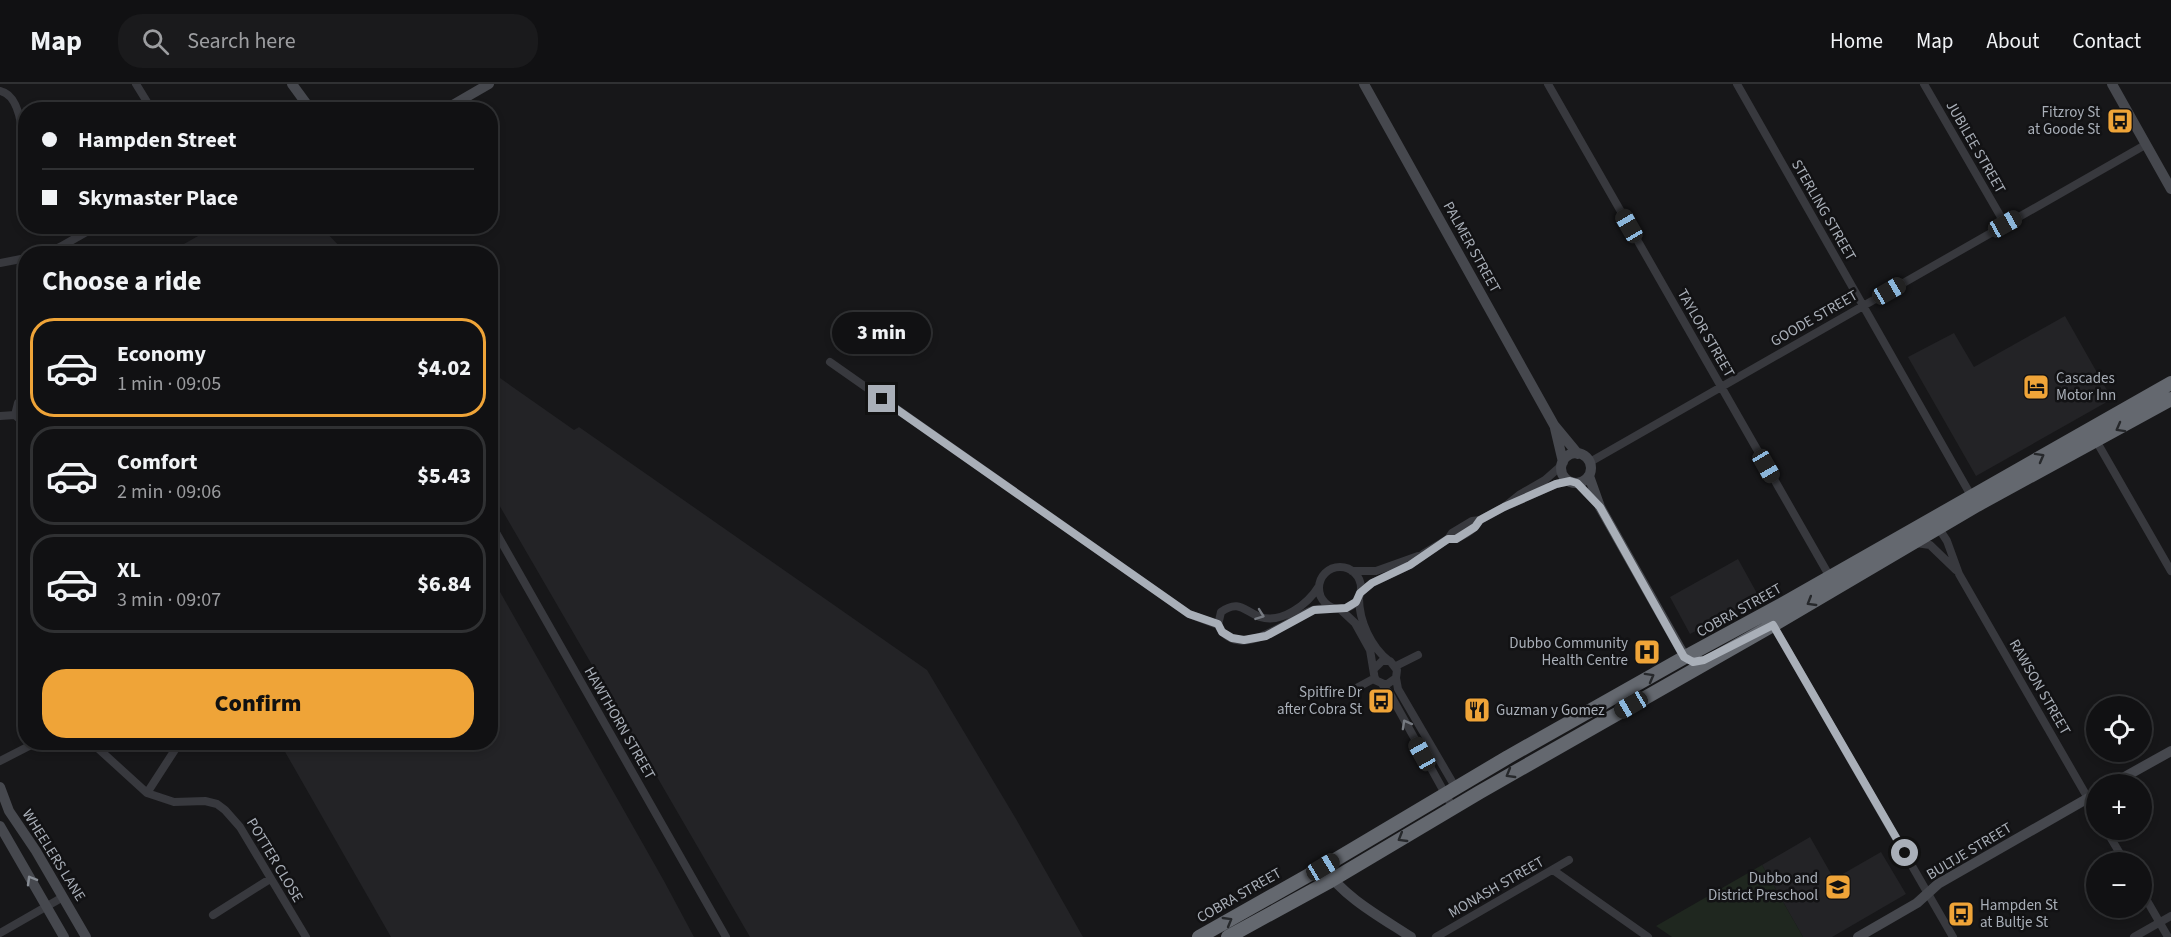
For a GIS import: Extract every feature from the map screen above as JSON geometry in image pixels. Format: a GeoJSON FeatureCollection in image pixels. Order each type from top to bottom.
{"type":"FeatureCollection","features":[{"type":"Feature","properties":{"kind":"highway","name":"COBRA STREET"},"geometry":{"type":"LineString","coordinates":[[2093,435],[2171,383]]}},
{"type":"Feature","properties":{"kind":"highway","name":"COBRA STREET"},"geometry":{"type":"LineString","coordinates":[[1228,937],[1332,880],[1458,805],[1773,625],[1850,579],[1904,542],[1975,501],[2093,435],[2171,399]]}},
{"type":"Feature","properties":{"kind":"highway","name":"COBRA STREET"},"geometry":{"type":"LineString","coordinates":[[1199,937],[1323,867],[1450,790],[1684,657],[1706,647],[1830,577],[1939,528],[1975,501]]}},
{"type":"Feature","properties":{"kind":"highway"},"geometry":{"type":"LineString","coordinates":[[1706,647],[1761,622],[1773,625],[1775,613],[1784,604]]}},
{"type":"Feature","properties":{"kind":"highway"},"geometry":{"type":"LineString","coordinates":[[1684,657],[1693,662],[1699,662],[1722,653]]}},
{"type":"Feature","properties":{"kind":"street"},"geometry":{"type":"LineString","coordinates":[[136,84],[147,102]]}},
{"type":"Feature","properties":{"kind":"street"},"geometry":{"type":"LineString","coordinates":[[292,84],[304,102]]}},
{"type":"Feature","properties":{"kind":"street"},"geometry":{"type":"LineString","coordinates":[[458,102],[489,84]]}},
{"type":"Feature","properties":{"kind":"street","name":"PALMER STREET"},"geometry":{"type":"LineString","coordinates":[[1364,84],[1554,425],[1578,454]]}},
{"type":"Feature","properties":{"kind":"street","name":"TAYLOR STREET"},"geometry":{"type":"LineString","coordinates":[[1548,84],[1830,577]]}},
{"type":"Feature","properties":{"kind":"street","name":"STERLING STREET"},"geometry":{"type":"LineString","coordinates":[[1737,84],[1975,501]]}},
{"type":"Feature","properties":{"kind":"street","name":"JUBILEE STREET"},"geometry":{"type":"LineString","coordinates":[[1924,84],[2005,224]]}},
{"type":"Feature","properties":{"kind":"street"},"geometry":{"type":"LineString","coordinates":[[2112,84],[2170,185]]}},
{"type":"Feature","properties":{"kind":"street"},"geometry":{"type":"LineString","coordinates":[[0,91],[7,93],[18,114]]}},
{"type":"Feature","properties":{"kind":"street","name":"GOODE STREET"},"geometry":{"type":"LineString","coordinates":[[1590,462],[2145,145]]}},
{"type":"Feature","properties":{"kind":"street"},"geometry":{"type":"LineString","coordinates":[[62,246],[83,234]]}},
{"type":"Feature","properties":{"kind":"street"},"geometry":{"type":"LineString","coordinates":[[0,262],[18,259]]}},
{"type":"Feature","properties":{"kind":"street"},"geometry":{"type":"LineString","coordinates":[[830,362],[1189,614],[1218,624]]}},
{"type":"Feature","properties":{"kind":"street"},"geometry":{"type":"LineString","coordinates":[[15,415],[18,403]]}},
{"type":"Feature","properties":{"kind":"street"},"geometry":{"type":"LineString","coordinates":[[0,417],[15,415],[18,417]]}},
{"type":"Feature","properties":{"kind":"street","name":"PALMER STREET"},"geometry":{"type":"LineString","coordinates":[[1554,425],[1563,463]]}},
{"type":"Feature","properties":{"kind":"street"},"geometry":{"type":"LineString","coordinates":[[2093,435],[2171,571]]}},
{"type":"Feature","properties":{"kind":"street"},"geometry":{"type":"LineString","coordinates":[[1504,507],[1545,480],[1569,456],[1583,455],[1590,462],[1589,476],[1600,507],[1684,657]]}},
{"type":"Feature","properties":{"kind":"street"},"geometry":{"type":"LineString","coordinates":[[1563,463],[1562,473],[1600,507]]}},
{"type":"Feature","properties":{"kind":"street"},"geometry":{"type":"LineString","coordinates":[[1423,555],[1376,571],[1352,571],[1341,567],[1329,570],[1309,600],[1285,615],[1263,618],[1244,608],[1233,606],[1221,612],[1218,624],[1222,632],[1232,638],[1251,639],[1274,632],[1309,612],[1351,606],[1372,583],[1410,565],[1472,521],[1480,520],[1556,484],[1574,482],[1589,476]]}},
{"type":"Feature","properties":{"kind":"street","name":"RAWSON STREET"},"geometry":{"type":"LineString","coordinates":[[1939,528],[1947,541],[1959,574],[2086,786]]}},
{"type":"Feature","properties":{"kind":"street","name":"HAWTHORN STREET"},"geometry":{"type":"LineString","coordinates":[[498,536],[726,937]]}},
{"type":"Feature","properties":{"kind":"street","name":"RAWSON STREET"},"geometry":{"type":"LineString","coordinates":[[1904,542],[1930,545],[1959,574]]}},
{"type":"Feature","properties":{"kind":"street"},"geometry":{"type":"LineString","coordinates":[[1352,571],[1360,581],[1360,610],[1364,625],[1381,655],[1393,664],[1398,689],[1458,805]]}},
{"type":"Feature","properties":{"kind":"street"},"geometry":{"type":"LineString","coordinates":[[1830,577],[1838,581],[1850,579]]}},
{"type":"Feature","properties":{"kind":"street"},"geometry":{"type":"LineString","coordinates":[[1319,586],[1322,599],[1352,619],[1358,628],[1370,650],[1375,678],[1390,694],[1458,805]]}},
{"type":"Feature","properties":{"kind":"street"},"geometry":{"type":"LineString","coordinates":[[1773,625],[1953,937]]}},
{"type":"Feature","properties":{"kind":"street"},"geometry":{"type":"LineString","coordinates":[[1374,669],[1382,661],[1393,664],[1418,655]]}},
{"type":"Feature","properties":{"kind":"street"},"geometry":{"type":"LineString","coordinates":[[1351,691],[1375,678]]}},
{"type":"Feature","properties":{"kind":"street"},"geometry":{"type":"LineString","coordinates":[[1382,684],[1390,684],[1396,678]]}},
{"type":"Feature","properties":{"kind":"street"},"geometry":{"type":"LineString","coordinates":[[0,761],[21,750]]}},
{"type":"Feature","properties":{"kind":"street","name":"POTTER CLOSE"},"geometry":{"type":"LineString","coordinates":[[100,750],[147,793],[159,799],[174,802],[205,801],[217,804],[225,810],[240,827],[306,937]]}},
{"type":"Feature","properties":{"kind":"street"},"geometry":{"type":"LineString","coordinates":[[147,793],[175,750]]}},
{"type":"Feature","properties":{"kind":"street"},"geometry":{"type":"LineString","coordinates":[[2130,774],[2171,751]]}},
{"type":"Feature","properties":{"kind":"street","name":"WHEELERS LANE"},"geometry":{"type":"LineString","coordinates":[[0,787],[9,811],[36,851],[86,937]]}},
{"type":"Feature","properties":{"kind":"street","name":"BULTJE STREET"},"geometry":{"type":"LineString","coordinates":[[1858,937],[1916,904],[1938,884],[2086,799]]}},
{"type":"Feature","properties":{"kind":"street","name":"WHEELERS LANE"},"geometry":{"type":"LineString","coordinates":[[0,826],[64,937]]}},
{"type":"Feature","properties":{"kind":"street","name":"MONASH STREET"},"geometry":{"type":"LineString","coordinates":[[1436,937],[1569,860]]}},
{"type":"Feature","properties":{"kind":"street"},"geometry":{"type":"LineString","coordinates":[[1323,867],[1332,880],[1356,901],[1411,937]]}},
{"type":"Feature","properties":{"kind":"street"},"geometry":{"type":"LineString","coordinates":[[1553,870],[1648,937]]}},
{"type":"Feature","properties":{"kind":"street"},"geometry":{"type":"LineString","coordinates":[[213,915],[270,879]]}},
{"type":"Feature","properties":{"kind":"street"},"geometry":{"type":"LineString","coordinates":[[0,933],[63,897]]}},
{"type":"Feature","properties":{"kind":"street"},"geometry":{"type":"LineString","coordinates":[[2152,910],[2168,937]]}},
{"type":"Feature","properties":{"kind":"street"},"geometry":{"type":"LineString","coordinates":[[2134,937],[2171,916]]}},
{"type":"Feature","properties":{"kind":"shaded area"},"geometry":{"type":"Polygon","coordinates":[[[202,234],[328,234],[339,246],[180,246],[202,234]]]}},
{"type":"Feature","properties":{"kind":"shaded area"},"geometry":{"type":"Polygon","coordinates":[[[2065,316],[2112,399],[1976,476],[1908,357],[1954,333],[1974,367],[2065,316]]]}},
{"type":"Feature","properties":{"kind":"shaded area"},"geometry":{"type":"Polygon","coordinates":[[[498,377],[574,430],[579,427],[927,670],[1083,937],[750,937],[498,503],[498,377]]]}},
{"type":"Feature","properties":{"kind":"shaded area"},"geometry":{"type":"Polygon","coordinates":[[[1738,559],[1759,597],[1690,634],[1670,597],[1738,559]]]}},
{"type":"Feature","properties":{"kind":"shaded area"},"geometry":{"type":"Polygon","coordinates":[[[498,588],[694,937],[391,937],[284,750],[498,750],[498,588]]]}},
{"type":"Feature","properties":{"kind":"shaded area","name":"Dubbo and District Preschool"},"geometry":{"type":"Polygon","coordinates":[[[1810,837],[1834,879],[1881,852],[1906,894],[1832,937],[1803,937],[1762,865],[1810,837]]]}},
{"type":"Feature","properties":{"kind":"shaded area"},"geometry":{"type":"Polygon","coordinates":[[[1762,865],[1803,937],[1672,937],[1656,926],[1762,865]]]}},
{"type":"Feature","properties":{"kind":"place","name":"Fitzroy St at Goode St"},"geometry":{"type":"Point","coordinates":[2120,121]}},
{"type":"Feature","properties":{"kind":"place","name":"Cascades Motor Inn"},"geometry":{"type":"Point","coordinates":[2036,387]}},
{"type":"Feature","properties":{"kind":"place","name":"Dubbo Community Health Centre"},"geometry":{"type":"Point","coordinates":[1647,652]}},
{"type":"Feature","properties":{"kind":"place","name":"Spitfire Dr after Cobra St"},"geometry":{"type":"Point","coordinates":[1381,701]}},
{"type":"Feature","properties":{"kind":"place","name":"Guzman y Gomez"},"geometry":{"type":"Point","coordinates":[1477,710]}},
{"type":"Feature","properties":{"kind":"place","name":"Dubbo and District Preschool"},"geometry":{"type":"Point","coordinates":[1838,887]}},
{"type":"Feature","properties":{"kind":"place","name":"Hampden St at Bultje St"},"geometry":{"type":"Point","coordinates":[1961,914]}},
{"type":"Feature","properties":{"kind":"route"},"geometry":{"type":"LineString","coordinates":[[882,399],[1189,614],[1218,624],[1226,635],[1244,640],[1266,636],[1314,610],[1340,609],[1351,606],[1356,602],[1360,593],[1372,583],[1410,565],[1448,539],[1456,539],[1475,527],[1480,520],[1549,486],[1570,481],[1577,483],[1600,507],[1684,657],[1693,662],[1699,662],[1722,653],[1773,625],[1905,853]]}}]}
